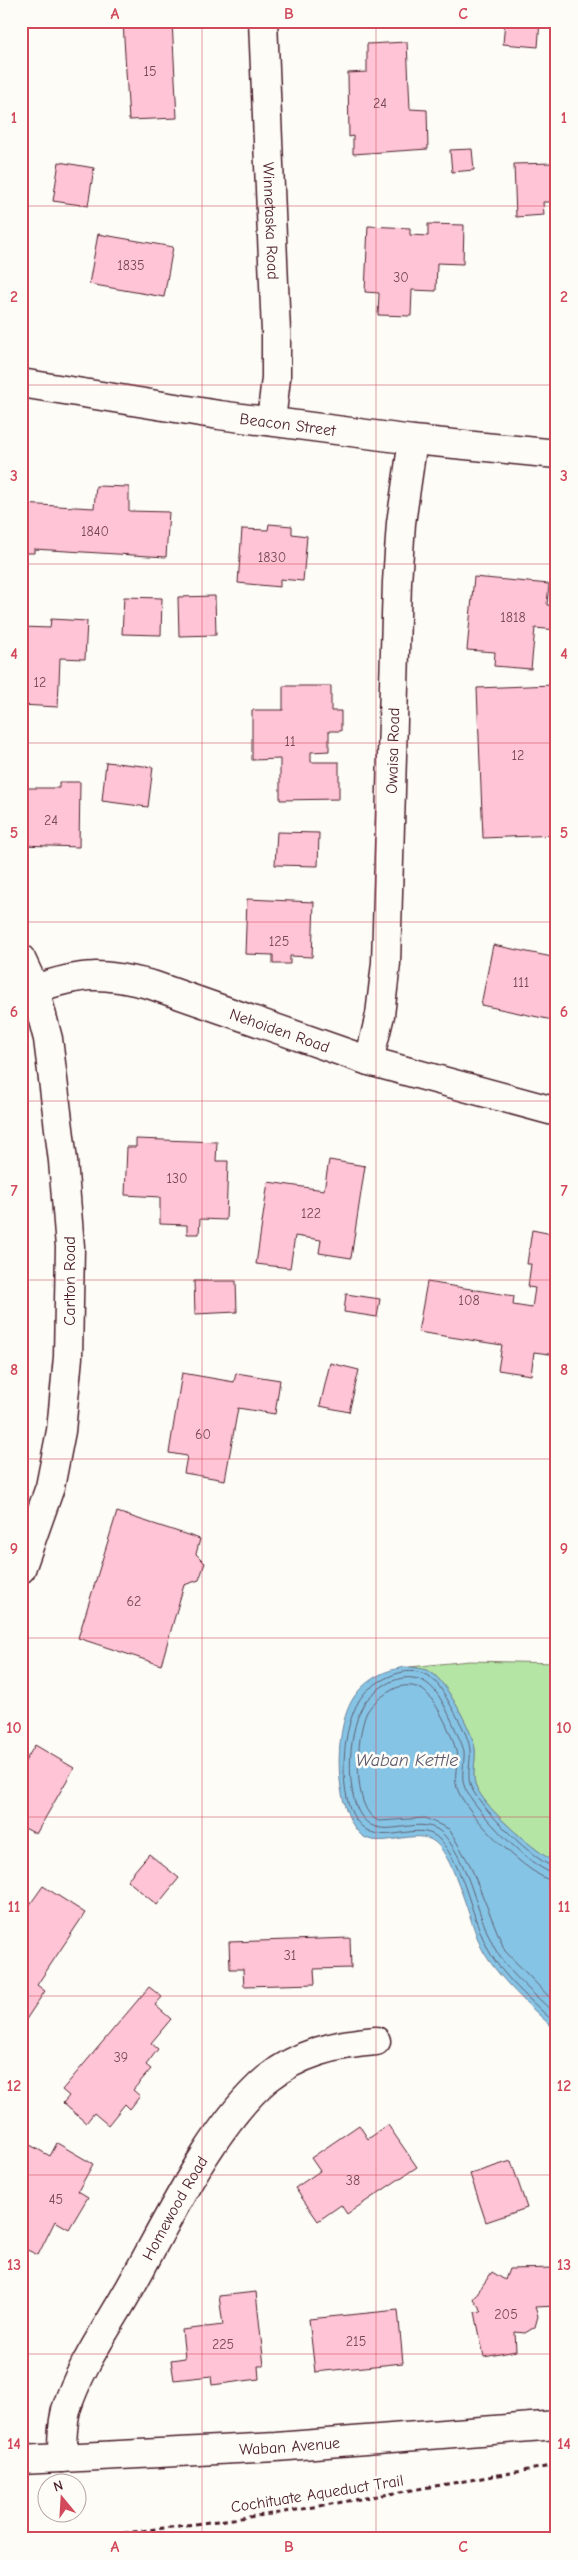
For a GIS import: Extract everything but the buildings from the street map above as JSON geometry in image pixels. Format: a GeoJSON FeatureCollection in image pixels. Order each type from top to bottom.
{"type":"FeatureCollection","features":[{"type":"Feature","properties":{"kind":"street","name":"Winnetaska Road"},"geometry":{"type":"LineString","coordinates":[[263,21],[276,332],[276,378],[271,421]]}},
{"type":"Feature","properties":{"kind":"street","name":"Beacon Street"},"geometry":{"type":"LineString","coordinates":[[21,383],[154,406],[413,440],[557,454]]}},
{"type":"Feature","properties":{"kind":"street","name":"Owaisa Road"},"geometry":{"type":"LineString","coordinates":[[369,1060],[380,1015],[386,963],[397,582],[401,523],[413,440]]}},
{"type":"Feature","properties":{"kind":"street"},"geometry":{"type":"LineString","coordinates":[[21,959],[35,989]]}},
{"type":"Feature","properties":{"kind":"street","name":"Nehoiden Road"},"geometry":{"type":"LineString","coordinates":[[35,989],[87,974],[128,979],[152,985],[369,1060],[476,1092],[557,1112]]}},
{"type":"Feature","properties":{"kind":"street","name":"Carlton Road"},"geometry":{"type":"LineString","coordinates":[[21,1569],[50,1487],[61,1432],[68,1357],[70,1280],[68,1206],[52,1068],[42,1013],[35,989]]}},
{"type":"Feature","properties":{"kind":"street","name":"Homewood Road"},"geometry":{"type":"LineString","coordinates":[[62,2458],[62,2432],[66,2412],[82,2372],[182,2195],[237,2111],[268,2079],[309,2053],[334,2046],[376,2041]]}},
{"type":"Feature","properties":{"kind":"street","name":"Waban Avenue"},"geometry":{"type":"LineString","coordinates":[[21,2460],[276,2447],[557,2424]]}},
{"type":"Feature","properties":{"kind":"path","name":"Cochituate Aqueduct Trail"},"geometry":{"type":"LineString","coordinates":[[79,2539],[279,2513],[557,2465]]}},
{"type":"Feature","properties":{"kind":"green space"},"geometry":{"type":"Polygon","coordinates":[[[469,1661],[557,1663],[557,1864],[523,1839],[488,1805],[475,1784],[475,1749],[458,1708],[438,1678],[432,1673],[410,1667],[469,1661]]]}},
{"type":"Feature","properties":{"kind":"water","name":"Waban Kettle"},"geometry":{"type":"Polygon","coordinates":[[[410,1667],[432,1673],[438,1678],[458,1708],[475,1749],[475,1784],[488,1805],[523,1839],[557,1864],[557,2031],[515,1992],[487,1958],[481,1947],[450,1863],[436,1843],[428,1838],[418,1837],[386,1840],[367,1838],[359,1833],[351,1821],[345,1806],[339,1769],[339,1750],[345,1716],[351,1702],[362,1687],[384,1673],[410,1667]]]}}]}
